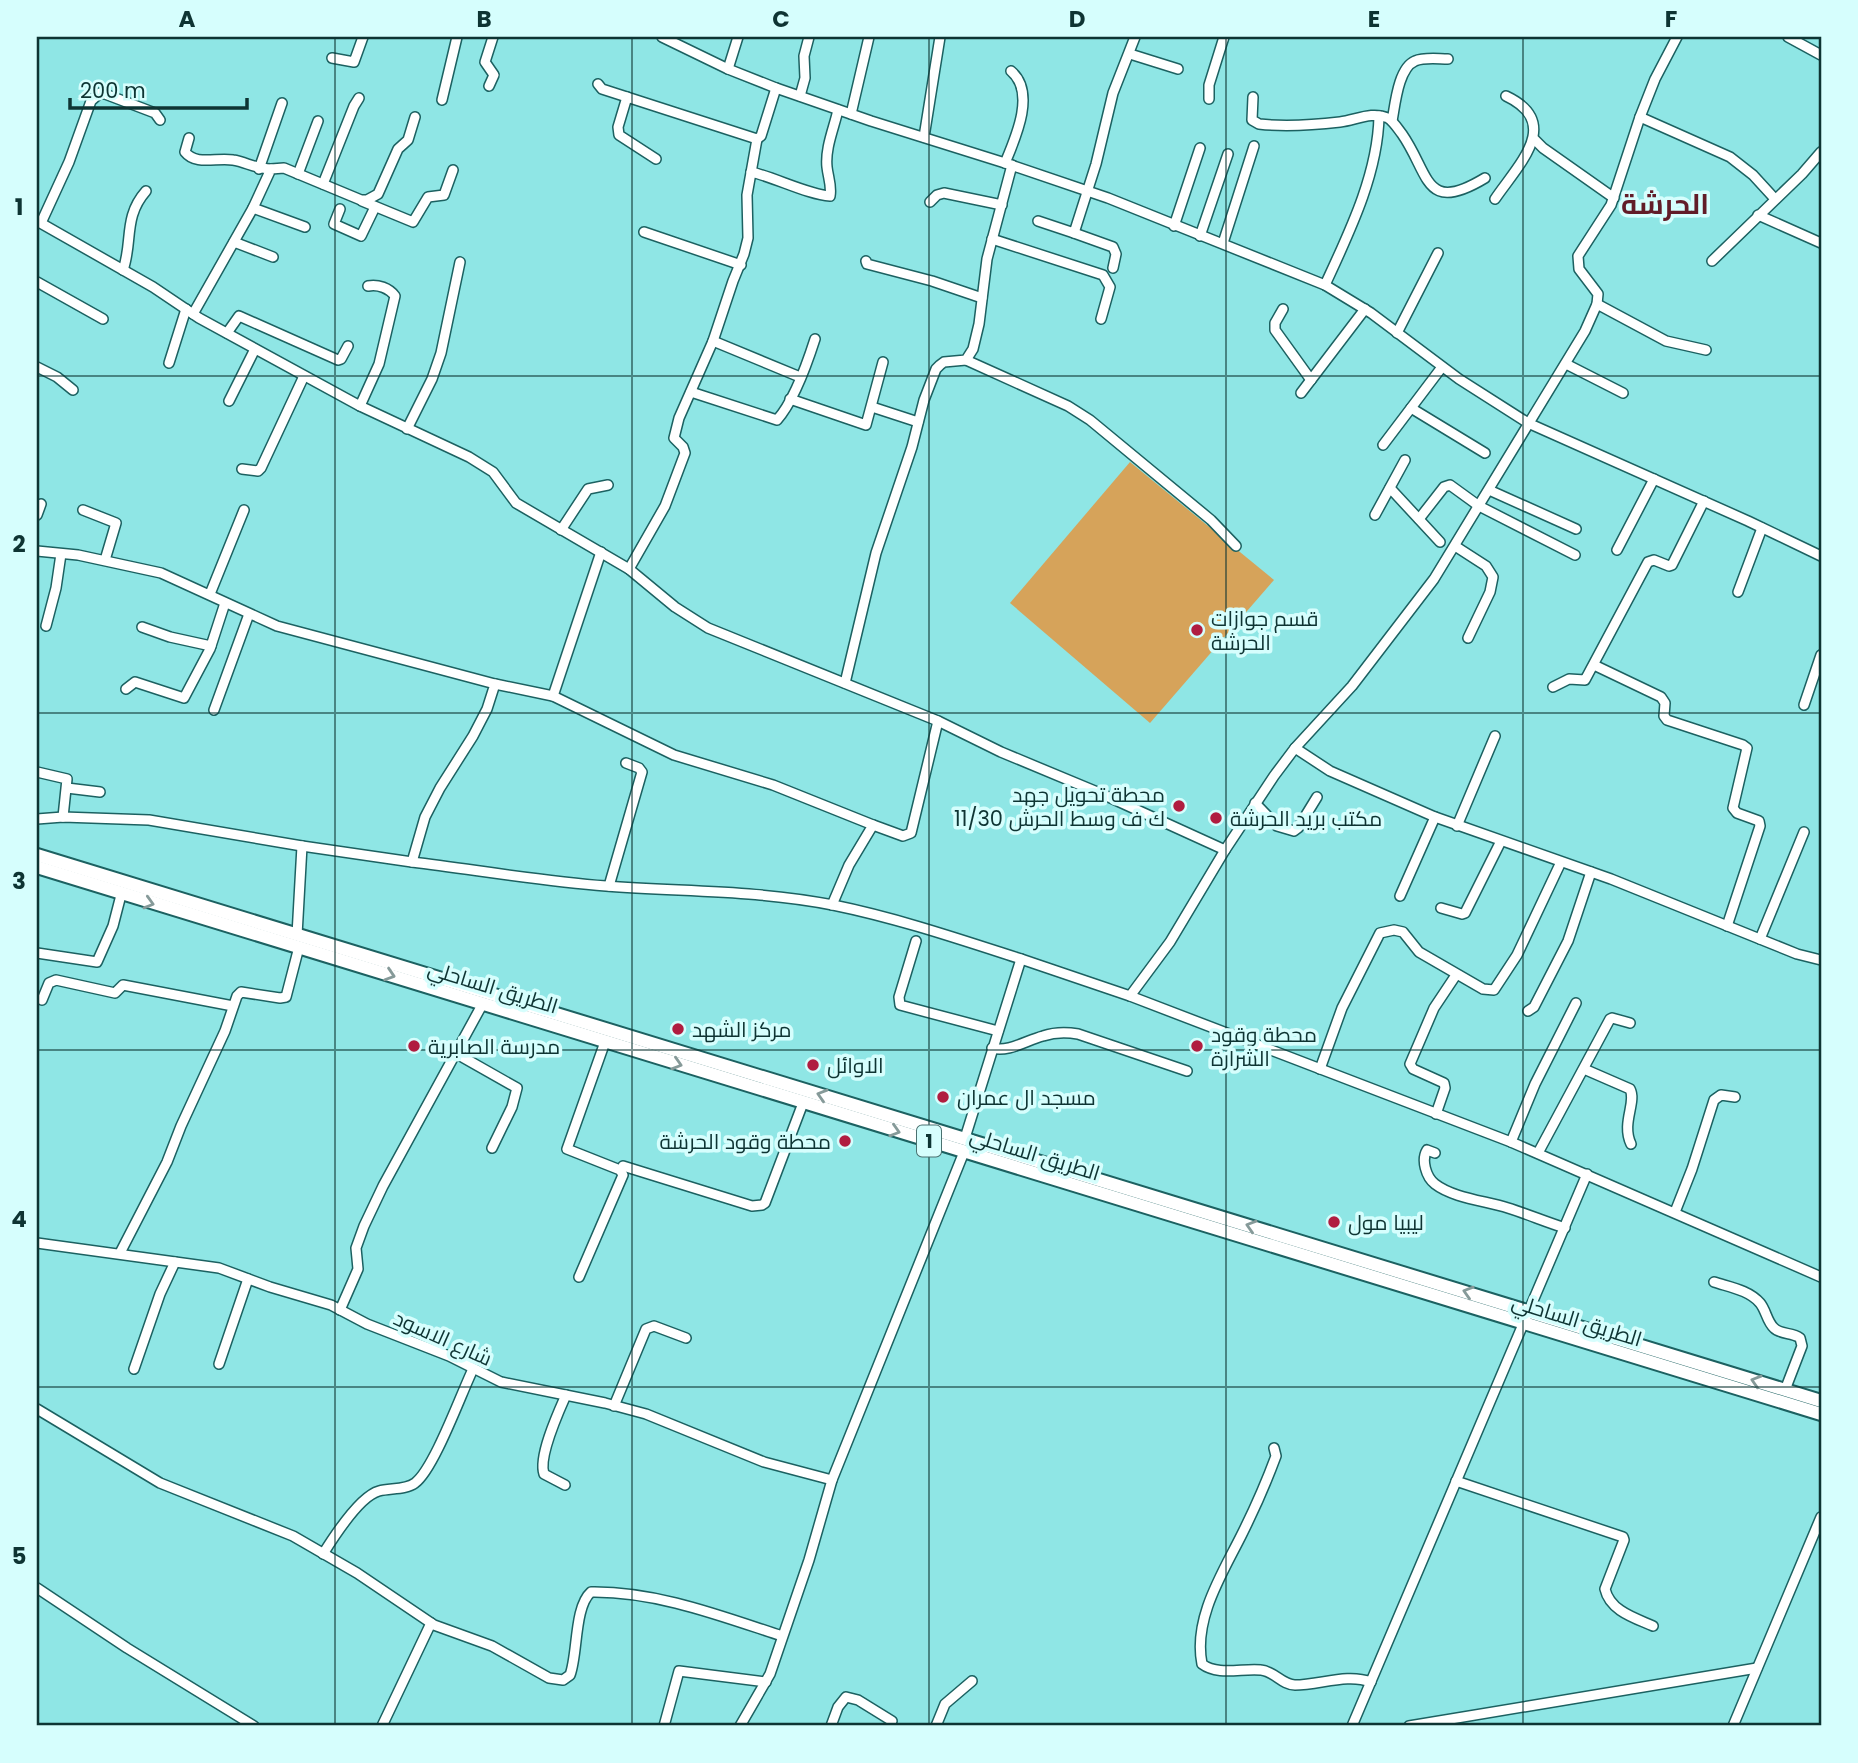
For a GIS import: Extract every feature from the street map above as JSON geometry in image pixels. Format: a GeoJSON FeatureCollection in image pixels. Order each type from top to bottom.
{"type":"FeatureCollection","features":[{"type":"Feature","properties":{"kind":"highway","name":"الطريق الساحلي"},"geometry":{"type":"LineString","coordinates":[[37,855],[482,1005],[605,1042],[643,1047],[803,1103],[964,1152],[1821,1401]]}},
{"type":"Feature","properties":{"kind":"highway","name":"الطريق الساحلي"},"geometry":{"type":"LineString","coordinates":[[37,867],[121,895],[298,941],[643,1047],[965,1138],[1821,1414]]}},
{"type":"Feature","properties":{"kind":"street"},"geometry":{"type":"LineString","coordinates":[[332,58],[354,62],[363,37]]}},
{"type":"Feature","properties":{"kind":"street"},"geometry":{"type":"LineString","coordinates":[[442,100],[457,37]]}},
{"type":"Feature","properties":{"kind":"street"},"geometry":{"type":"LineString","coordinates":[[489,86],[494,75],[485,62],[493,37]]}},
{"type":"Feature","properties":{"kind":"street"},"geometry":{"type":"LineString","coordinates":[[662,37],[728,69],[776,88],[1009,164],[1223,243],[1325,285],[1365,309],[1442,367],[1528,424],[1821,556]]}},
{"type":"Feature","properties":{"kind":"street"},"geometry":{"type":"LineString","coordinates":[[728,69],[738,37]]}},
{"type":"Feature","properties":{"kind":"street"},"geometry":{"type":"LineString","coordinates":[[800,96],[805,78],[804,56],[810,37]]}},
{"type":"Feature","properties":{"kind":"street"},"geometry":{"type":"LineString","coordinates":[[851,114],[869,37]]}},
{"type":"Feature","properties":{"kind":"street"},"geometry":{"type":"LineString","coordinates":[[924,137],[940,37]]}},
{"type":"Feature","properties":{"kind":"street"},"geometry":{"type":"LineString","coordinates":[[1074,233],[1113,93],[1135,37]]}},
{"type":"Feature","properties":{"kind":"street"},"geometry":{"type":"LineString","coordinates":[[1209,99],[1209,85],[1224,37]]}},
{"type":"Feature","properties":{"kind":"street"},"geometry":{"type":"LineString","coordinates":[[1130,996],[1170,942],[1255,803],[1295,748],[1352,685],[1434,579],[1590,321],[1598,294],[1579,269],[1577,260],[1615,198],[1640,117],[1655,79],[1677,37]]}},
{"type":"Feature","properties":{"kind":"street"},"geometry":{"type":"LineString","coordinates":[[1788,37],[1821,55]]}},
{"type":"Feature","properties":{"kind":"street"},"geometry":{"type":"LineString","coordinates":[[1130,54],[1178,69]]}},
{"type":"Feature","properties":{"kind":"street"},"geometry":{"type":"LineString","coordinates":[[1392,121],[1399,84],[1409,65],[1416,60],[1448,59]]}},
{"type":"Feature","properties":{"kind":"street"},"geometry":{"type":"LineString","coordinates":[[966,360],[973,349],[981,314],[983,282],[1002,205],[1024,94],[1021,82],[1010,71]]}},
{"type":"Feature","properties":{"kind":"street"},"geometry":{"type":"LineString","coordinates":[[597,84],[600,88],[626,97],[757,139]]}},
{"type":"Feature","properties":{"kind":"street"},"geometry":{"type":"LineString","coordinates":[[629,569],[665,506],[685,453],[674,438],[679,418],[713,341],[741,265],[748,238],[747,195],[757,139],[763,131],[776,88]]}},
{"type":"Feature","properties":{"kind":"street"},"geometry":{"type":"LineString","coordinates":[[160,120],[155,113],[100,93],[95,95],[69,162],[39,222],[304,376],[493,472],[516,503],[629,569],[675,607],[708,628],[937,721],[1001,752],[1225,850]]}},
{"type":"Feature","properties":{"kind":"street"},"geometry":{"type":"LineString","coordinates":[[1506,96],[1528,111],[1533,122],[1535,140],[1543,148],[1615,198]]}},
{"type":"Feature","properties":{"kind":"street"},"geometry":{"type":"LineString","coordinates":[[626,97],[618,127],[619,135],[656,159]]}},
{"type":"Feature","properties":{"kind":"street"},"geometry":{"type":"LineString","coordinates":[[1253,97],[1251,117],[1254,123],[1259,124],[1339,122],[1379,116],[1392,121],[1411,147],[1427,181],[1434,188],[1460,192],[1485,178]]}},
{"type":"Feature","properties":{"kind":"street"},"geometry":{"type":"LineString","coordinates":[[324,184],[359,98]]}},
{"type":"Feature","properties":{"kind":"street"},"geometry":{"type":"LineString","coordinates":[[258,169],[282,103]]}},
{"type":"Feature","properties":{"kind":"street"},"geometry":{"type":"LineString","coordinates":[[751,172],[830,196],[828,150],[838,110]]}},
{"type":"Feature","properties":{"kind":"street"},"geometry":{"type":"LineString","coordinates":[[1325,285],[1364,190],[1379,116]]}},
{"type":"Feature","properties":{"kind":"street"},"geometry":{"type":"LineString","coordinates":[[361,200],[378,194],[397,149],[408,140],[415,117]]}},
{"type":"Feature","properties":{"kind":"street"},"geometry":{"type":"LineString","coordinates":[[1640,117],[1730,157],[1753,175],[1775,199]]}},
{"type":"Feature","properties":{"kind":"street"},"geometry":{"type":"LineString","coordinates":[[298,174],[318,121]]}},
{"type":"Feature","properties":{"kind":"street"},"geometry":{"type":"LineString","coordinates":[[189,138],[184,150],[190,157],[201,160],[233,160],[258,169],[280,167],[401,218],[415,221],[428,197],[444,195],[453,170]]}},
{"type":"Feature","properties":{"kind":"street"},"geometry":{"type":"LineString","coordinates":[[1496,199],[1535,140]]}},
{"type":"Feature","properties":{"kind":"street"},"geometry":{"type":"LineString","coordinates":[[1223,243],[1254,146]]}},
{"type":"Feature","properties":{"kind":"street"},"geometry":{"type":"LineString","coordinates":[[1174,226],[1200,148]]}},
{"type":"Feature","properties":{"kind":"street"},"geometry":{"type":"LineString","coordinates":[[1712,261],[1821,152]]}},
{"type":"Feature","properties":{"kind":"street"},"geometry":{"type":"LineString","coordinates":[[1200,236],[1228,154]]}},
{"type":"Feature","properties":{"kind":"street"},"geometry":{"type":"LineString","coordinates":[[169,363],[190,312],[234,242],[271,169]]}},
{"type":"Feature","properties":{"kind":"street"},"geometry":{"type":"LineString","coordinates":[[122,270],[127,256],[132,214],[146,191]]}},
{"type":"Feature","properties":{"kind":"street"},"geometry":{"type":"LineString","coordinates":[[930,202],[937,195],[944,193],[1002,205]]}},
{"type":"Feature","properties":{"kind":"street"},"geometry":{"type":"LineString","coordinates":[[340,209],[334,224],[361,236],[375,206]]}},
{"type":"Feature","properties":{"kind":"street"},"geometry":{"type":"LineString","coordinates":[[253,208],[305,227]]}},
{"type":"Feature","properties":{"kind":"street"},"geometry":{"type":"LineString","coordinates":[[1758,215],[1821,243]]}},
{"type":"Feature","properties":{"kind":"street"},"geometry":{"type":"LineString","coordinates":[[1038,221],[1113,247],[1116,254],[1114,268]]}},
{"type":"Feature","properties":{"kind":"street"},"geometry":{"type":"LineString","coordinates":[[644,232],[741,265]]}},
{"type":"Feature","properties":{"kind":"street"},"geometry":{"type":"LineString","coordinates":[[992,239],[1103,275],[1110,287],[1101,319]]}},
{"type":"Feature","properties":{"kind":"street"},"geometry":{"type":"LineString","coordinates":[[234,242],[273,257]]}},
{"type":"Feature","properties":{"kind":"street"},"geometry":{"type":"LineString","coordinates":[[1397,333],[1438,253]]}},
{"type":"Feature","properties":{"kind":"street"},"geometry":{"type":"LineString","coordinates":[[407,429],[432,379],[441,353],[460,261]]}},
{"type":"Feature","properties":{"kind":"street"},"geometry":{"type":"LineString","coordinates":[[866,261],[867,264],[932,281],[982,298]]}},
{"type":"Feature","properties":{"kind":"street"},"geometry":{"type":"LineString","coordinates":[[37,282],[103,319]]}},
{"type":"Feature","properties":{"kind":"street"},"geometry":{"type":"LineString","coordinates":[[360,406],[379,364],[395,296],[388,289],[368,286]]}},
{"type":"Feature","properties":{"kind":"street"},"geometry":{"type":"LineString","coordinates":[[1597,304],[1666,341],[1706,350]]}},
{"type":"Feature","properties":{"kind":"street"},"geometry":{"type":"LineString","coordinates":[[1283,309],[1275,323],[1275,330],[1311,380]]}},
{"type":"Feature","properties":{"kind":"street"},"geometry":{"type":"LineString","coordinates":[[1301,393],[1365,309]]}},
{"type":"Feature","properties":{"kind":"street"},"geometry":{"type":"LineString","coordinates":[[227,333],[239,316],[338,360],[348,346]]}},
{"type":"Feature","properties":{"kind":"street"},"geometry":{"type":"LineString","coordinates":[[691,391],[776,421],[800,377],[815,339]]}},
{"type":"Feature","properties":{"kind":"street"},"geometry":{"type":"LineString","coordinates":[[713,341],[800,377]]}},
{"type":"Feature","properties":{"kind":"street"},"geometry":{"type":"LineString","coordinates":[[229,401],[255,348]]}},
{"type":"Feature","properties":{"kind":"street"},"geometry":{"type":"LineString","coordinates":[[845,684],[876,553],[912,447],[924,400],[936,369],[944,362],[966,360],[1068,406],[1211,520],[1236,546]]}},
{"type":"Feature","properties":{"kind":"street"},"geometry":{"type":"LineString","coordinates":[[789,399],[866,426],[883,362]]}},
{"type":"Feature","properties":{"kind":"street"},"geometry":{"type":"LineString","coordinates":[[1566,363],[1623,393]]}},
{"type":"Feature","properties":{"kind":"street"},"geometry":{"type":"LineString","coordinates":[[37,367],[57,377],[73,390]]}},
{"type":"Feature","properties":{"kind":"street"},"geometry":{"type":"LineString","coordinates":[[1383,445],[1442,367]]}},
{"type":"Feature","properties":{"kind":"street"},"geometry":{"type":"LineString","coordinates":[[242,469],[258,471],[261,468],[304,376]]}},
{"type":"Feature","properties":{"kind":"street"},"geometry":{"type":"LineString","coordinates":[[872,407],[918,422]]}},
{"type":"Feature","properties":{"kind":"street"},"geometry":{"type":"LineString","coordinates":[[1411,408],[1485,453]]}},
{"type":"Feature","properties":{"kind":"street"},"geometry":{"type":"LineString","coordinates":[[1375,515],[1405,460]]}},
{"type":"Feature","properties":{"kind":"street"},"geometry":{"type":"LineString","coordinates":[[1617,550],[1654,479]]}},
{"type":"Feature","properties":{"kind":"street"},"geometry":{"type":"LineString","coordinates":[[561,530],[589,488],[608,485]]}},
{"type":"Feature","properties":{"kind":"street"},"geometry":{"type":"LineString","coordinates":[[1419,519],[1447,485],[1456,488],[1479,506],[1575,555]]}},
{"type":"Feature","properties":{"kind":"street"},"geometry":{"type":"LineString","coordinates":[[1390,488],[1440,542]]}},
{"type":"Feature","properties":{"kind":"street"},"geometry":{"type":"LineString","coordinates":[[1489,490],[1576,529]]}},
{"type":"Feature","properties":{"kind":"street"},"geometry":{"type":"LineString","coordinates":[[1553,687],[1569,679],[1584,681],[1648,562],[1654,560],[1672,566],[1704,501]]}},
{"type":"Feature","properties":{"kind":"street"},"geometry":{"type":"LineString","coordinates":[[37,515],[41,504]]}},
{"type":"Feature","properties":{"kind":"street"},"geometry":{"type":"LineString","coordinates":[[83,510],[117,523],[105,560]]}},
{"type":"Feature","properties":{"kind":"street"},"geometry":{"type":"LineString","coordinates":[[210,594],[244,510]]}},
{"type":"Feature","properties":{"kind":"street"},"geometry":{"type":"LineString","coordinates":[[1738,592],[1762,528]]}},
{"type":"Feature","properties":{"kind":"street"},"geometry":{"type":"LineString","coordinates":[[1455,547],[1486,566],[1493,577],[1490,592],[1468,638]]}},
{"type":"Feature","properties":{"kind":"street"},"geometry":{"type":"LineString","coordinates":[[37,551],[105,560],[161,573],[249,614],[301,634],[495,684],[553,696],[674,755],[773,785],[903,836],[911,833],[937,721]]}},
{"type":"Feature","properties":{"kind":"street"},"geometry":{"type":"LineString","coordinates":[[553,696],[601,552]]}},
{"type":"Feature","properties":{"kind":"street"},"geometry":{"type":"LineString","coordinates":[[46,626],[61,554]]}},
{"type":"Feature","properties":{"kind":"street"},"geometry":{"type":"LineString","coordinates":[[126,689],[135,682],[184,698],[211,646],[225,603]]}},
{"type":"Feature","properties":{"kind":"street"},"geometry":{"type":"LineString","coordinates":[[214,710],[249,614]]}},
{"type":"Feature","properties":{"kind":"street"},"geometry":{"type":"LineString","coordinates":[[142,626],[170,637],[211,646]]}},
{"type":"Feature","properties":{"kind":"street"},"geometry":{"type":"LineString","coordinates":[[1804,705],[1821,655]]}},
{"type":"Feature","properties":{"kind":"street"},"geometry":{"type":"LineString","coordinates":[[1594,665],[1661,697],[1667,720],[1747,748],[1733,808],[1737,813],[1759,821],[1760,826],[1727,926]]}},
{"type":"Feature","properties":{"kind":"street"},"geometry":{"type":"LineString","coordinates":[[412,862],[425,817],[473,736],[487,709],[495,684]]}},
{"type":"Feature","properties":{"kind":"street"},"geometry":{"type":"LineString","coordinates":[[1457,826],[1495,736]]}},
{"type":"Feature","properties":{"kind":"street"},"geometry":{"type":"LineString","coordinates":[[1295,748],[1330,771],[1457,826],[1591,872],[1797,954],[1821,960]]}},
{"type":"Feature","properties":{"kind":"street"},"geometry":{"type":"LineString","coordinates":[[610,886],[642,774],[639,768],[626,762]]}},
{"type":"Feature","properties":{"kind":"street"},"geometry":{"type":"LineString","coordinates":[[37,772],[65,777],[68,781],[63,817]]}},
{"type":"Feature","properties":{"kind":"street"},"geometry":{"type":"LineString","coordinates":[[67,788],[100,792]]}},
{"type":"Feature","properties":{"kind":"street"},"geometry":{"type":"LineString","coordinates":[[1255,803],[1277,826],[1294,831],[1317,797]]}},
{"type":"Feature","properties":{"kind":"street"},"geometry":{"type":"LineString","coordinates":[[37,819],[63,817],[149,820],[302,846],[538,880],[721,890],[832,905],[940,932],[1130,996],[1511,1142],[1821,1277]]}},
{"type":"Feature","properties":{"kind":"street"},"geometry":{"type":"LineString","coordinates":[[1401,896],[1435,817]]}},
{"type":"Feature","properties":{"kind":"street"},"geometry":{"type":"LineString","coordinates":[[832,905],[849,865],[873,825]]}},
{"type":"Feature","properties":{"kind":"street"},"geometry":{"type":"LineString","coordinates":[[1760,939],[1804,832]]}},
{"type":"Feature","properties":{"kind":"street"},"geometry":{"type":"LineString","coordinates":[[1441,908],[1465,913],[1501,841]]}},
{"type":"Feature","properties":{"kind":"street"},"geometry":{"type":"LineString","coordinates":[[120,1253],[167,1162],[241,992],[286,997],[298,941],[302,846]]}},
{"type":"Feature","properties":{"kind":"street"},"geometry":{"type":"LineString","coordinates":[[1320,1069],[1342,1008],[1380,933],[1394,930],[1403,932],[1417,951],[1489,991],[1498,987],[1517,955],[1561,862]]}},
{"type":"Feature","properties":{"kind":"street"},"geometry":{"type":"LineString","coordinates":[[1528,1011],[1534,1007],[1564,951],[1591,872]]}},
{"type":"Feature","properties":{"kind":"street"},"geometry":{"type":"LineString","coordinates":[[37,953],[97,962],[113,926],[121,895]]}},
{"type":"Feature","properties":{"kind":"street"},"geometry":{"type":"LineString","coordinates":[[916,941],[899,997],[900,1005],[998,1031]]}},
{"type":"Feature","properties":{"kind":"street"},"geometry":{"type":"LineString","coordinates":[[965,1138],[1021,960]]}},
{"type":"Feature","properties":{"kind":"street"},"geometry":{"type":"LineString","coordinates":[[1436,1114],[1445,1088],[1444,1083],[1413,1069],[1410,1064],[1434,1008],[1456,975]]}},
{"type":"Feature","properties":{"kind":"street"},"geometry":{"type":"LineString","coordinates":[[42,1000],[49,983],[56,981],[115,992],[122,985],[233,1006]]}},
{"type":"Feature","properties":{"kind":"street"},"geometry":{"type":"LineString","coordinates":[[1511,1142],[1541,1071],[1565,1029],[1576,1003]]}},
{"type":"Feature","properties":{"kind":"street"},"geometry":{"type":"LineString","coordinates":[[340,1310],[358,1269],[356,1248],[364,1226],[482,1005]]}},
{"type":"Feature","properties":{"kind":"street"},"geometry":{"type":"LineString","coordinates":[[1538,1153],[1610,1019],[1630,1023]]}},
{"type":"Feature","properties":{"kind":"street"},"geometry":{"type":"LineString","coordinates":[[992,1048],[1002,1050],[1044,1035],[1070,1033],[1148,1056],[1187,1071]]}},
{"type":"Feature","properties":{"kind":"street"},"geometry":{"type":"LineString","coordinates":[[579,1277],[623,1175],[620,1170],[567,1149],[605,1042]]}},
{"type":"Feature","properties":{"kind":"street"},"geometry":{"type":"LineString","coordinates":[[457,1054],[517,1088],[512,1107],[492,1148]]}},
{"type":"Feature","properties":{"kind":"street"},"geometry":{"type":"LineString","coordinates":[[1584,1069],[1630,1089],[1633,1098],[1627,1121],[1631,1144]]}},
{"type":"Feature","properties":{"kind":"street"},"geometry":{"type":"LineString","coordinates":[[1675,1212],[1714,1100],[1721,1095],[1735,1097]]}},
{"type":"Feature","properties":{"kind":"street"},"geometry":{"type":"LineString","coordinates":[[623,1166],[752,1206],[762,1205],[803,1103]]}},
{"type":"Feature","properties":{"kind":"street"},"geometry":{"type":"LineString","coordinates":[[1435,1153],[1427,1150],[1424,1156],[1430,1180],[1438,1186],[1565,1228]]}},
{"type":"Feature","properties":{"kind":"street"},"geometry":{"type":"LineString","coordinates":[[740,1726],[766,1682],[809,1560],[832,1480],[964,1152]]}},
{"type":"Feature","properties":{"kind":"street"},"geometry":{"type":"LineString","coordinates":[[1352,1726],[1587,1174]]}},
{"type":"Feature","properties":{"kind":"street","name":"شارع الاسود"},"geometry":{"type":"LineString","coordinates":[[37,1243],[219,1268],[340,1310],[367,1324],[449,1356],[484,1376],[515,1387],[566,1395],[664,1420],[764,1462],[832,1480]]}},
{"type":"Feature","properties":{"kind":"street"},"geometry":{"type":"LineString","coordinates":[[134,1369],[160,1294],[175,1262]]}},
{"type":"Feature","properties":{"kind":"street"},"geometry":{"type":"LineString","coordinates":[[219,1364],[248,1279]]}},
{"type":"Feature","properties":{"kind":"street"},"geometry":{"type":"LineString","coordinates":[[1714,1282],[1752,1297],[1762,1304],[1773,1328],[1780,1332],[1793,1333],[1800,1338],[1802,1346],[1785,1390]]}},
{"type":"Feature","properties":{"kind":"street"},"geometry":{"type":"LineString","coordinates":[[614,1406],[646,1329],[654,1326],[686,1338]]}},
{"type":"Feature","properties":{"kind":"street"},"geometry":{"type":"LineString","coordinates":[[323,1554],[339,1528],[373,1493],[417,1482],[436,1452],[473,1369]]}},
{"type":"Feature","properties":{"kind":"street"},"geometry":{"type":"LineString","coordinates":[[565,1485],[544,1474],[542,1468],[547,1446],[566,1395]]}},
{"type":"Feature","properties":{"kind":"street"},"geometry":{"type":"LineString","coordinates":[[37,1409],[155,1481],[293,1536],[357,1573],[431,1623],[492,1646],[550,1678],[563,1680],[569,1677],[576,1634],[586,1597],[591,1591],[657,1599],[782,1636]]}},
{"type":"Feature","properties":{"kind":"street"},"geometry":{"type":"LineString","coordinates":[[1274,1448],[1276,1456],[1210,1600],[1202,1635],[1202,1664],[1222,1670],[1265,1670],[1294,1685],[1358,1678],[1371,1682]]}},
{"type":"Feature","properties":{"kind":"street"},"geometry":{"type":"LineString","coordinates":[[1456,1481],[1623,1537],[1605,1589],[1607,1597],[1626,1614],[1653,1626]]}},
{"type":"Feature","properties":{"kind":"street"},"geometry":{"type":"LineString","coordinates":[[1732,1726],[1821,1517]]}},
{"type":"Feature","properties":{"kind":"street"},"geometry":{"type":"LineString","coordinates":[[37,1588],[127,1648],[254,1726]]}},
{"type":"Feature","properties":{"kind":"street"},"geometry":{"type":"LineString","coordinates":[[382,1726],[431,1623]]}},
{"type":"Feature","properties":{"kind":"street"},"geometry":{"type":"LineString","coordinates":[[1409,1726],[1757,1668]]}},
{"type":"Feature","properties":{"kind":"street"},"geometry":{"type":"LineString","coordinates":[[664,1726],[678,1671],[766,1682]]}},
{"type":"Feature","properties":{"kind":"street"},"geometry":{"type":"LineString","coordinates":[[936,1726],[945,1704],[972,1681]]}},
{"type":"Feature","properties":{"kind":"street"},"geometry":{"type":"LineString","coordinates":[[831,1726],[838,1707],[846,1697],[858,1700],[892,1721]]}},
{"type":"Feature","properties":{"kind":"shaded area"},"geometry":{"type":"Polygon","coordinates":[[[1130,462],[1274,580],[1150,723],[1010,603],[1130,462]]]}},
{"type":"Feature","properties":{"kind":"place","name":"قسم جوازات الحرشة"},"geometry":{"type":"Point","coordinates":[1197,630]}},
{"type":"Feature","properties":{"kind":"place","name":"محطة تحويل جهد 11/30 ك ف وسط الحرش"},"geometry":{"type":"Point","coordinates":[1179,806]}},
{"type":"Feature","properties":{"kind":"place","name":"مكتب بريد الحرشة"},"geometry":{"type":"Point","coordinates":[1216,818]}},
{"type":"Feature","properties":{"kind":"place","name":"مركز الشهد"},"geometry":{"type":"Point","coordinates":[678,1029]}},
{"type":"Feature","properties":{"kind":"place","name":"مدرسة الصابرية"},"geometry":{"type":"Point","coordinates":[414,1046]}},
{"type":"Feature","properties":{"kind":"place","name":"محطة وقود الشرارة"},"geometry":{"type":"Point","coordinates":[1197,1046]}},
{"type":"Feature","properties":{"kind":"place","name":"الاوائل"},"geometry":{"type":"Point","coordinates":[813,1065]}},
{"type":"Feature","properties":{"kind":"place","name":"مسجد ال عمران"},"geometry":{"type":"Point","coordinates":[943,1097]}},
{"type":"Feature","properties":{"kind":"place","name":"محطة وقود الحرشة"},"geometry":{"type":"Point","coordinates":[845,1141]}},
{"type":"Feature","properties":{"kind":"place","name":"ليبيا مول"},"geometry":{"type":"Point","coordinates":[1334,1222]}},
{"type":"Feature","properties":{"kind":"district","name":"الحرشة"},"geometry":{"type":"Point","coordinates":[1665,204]}}]}
